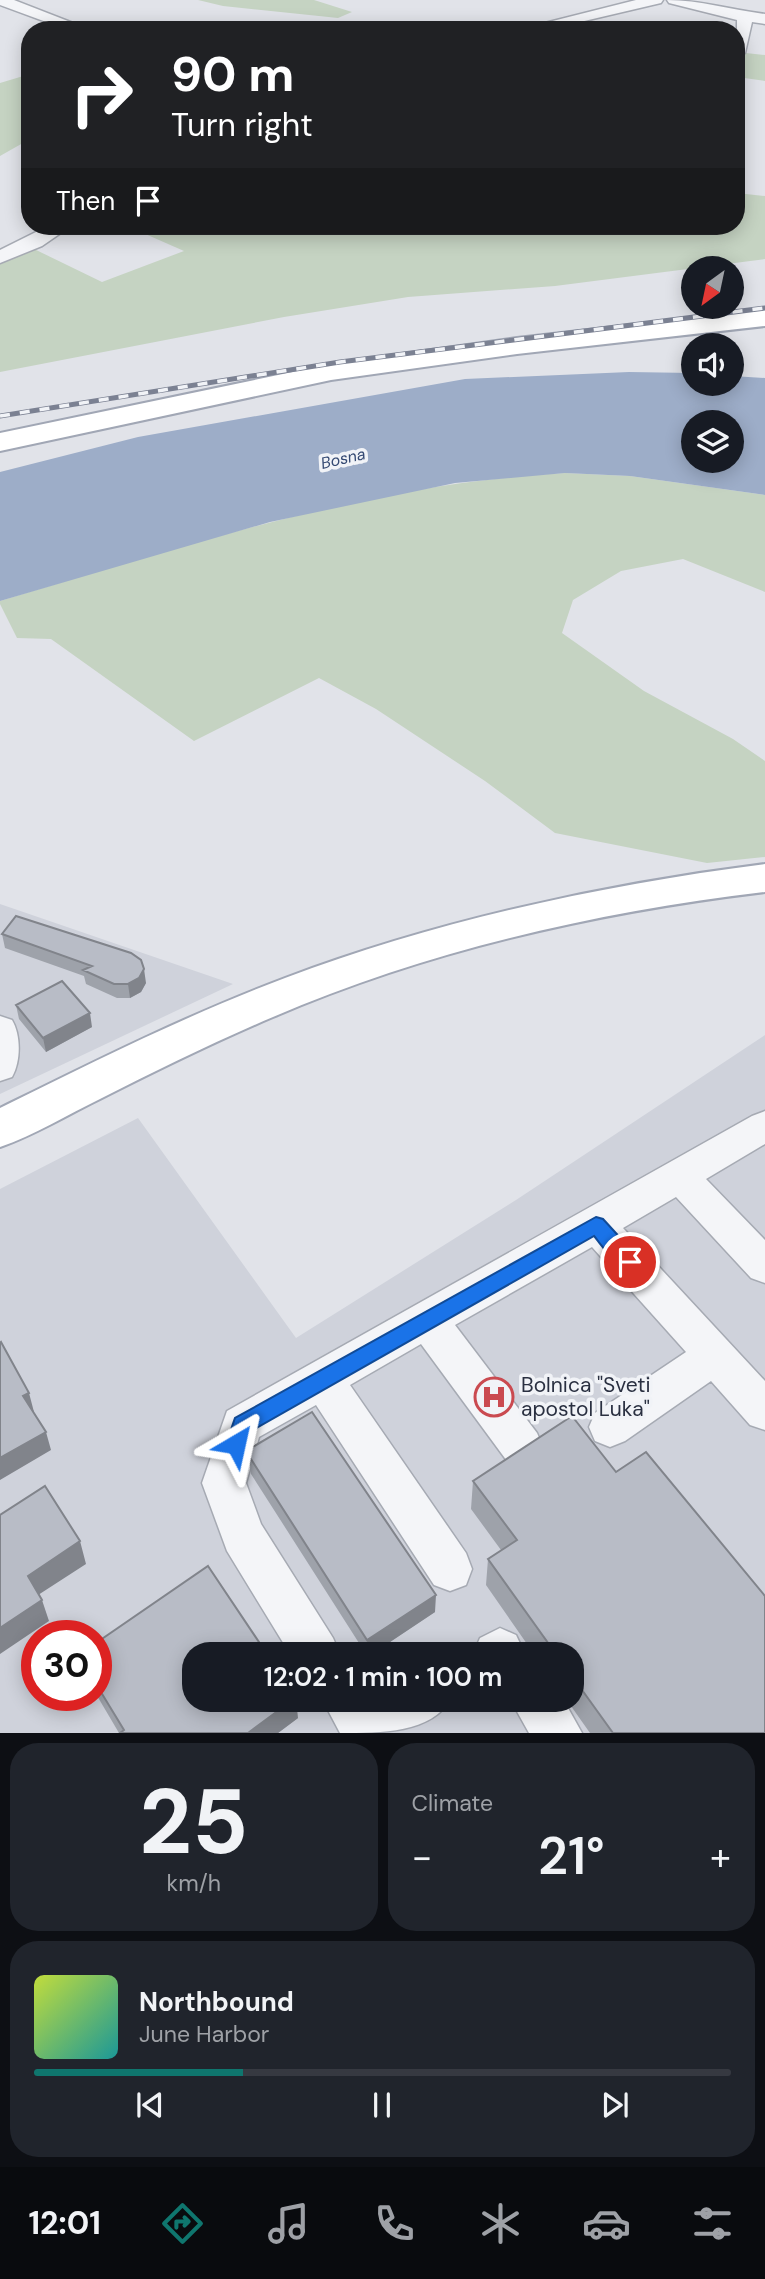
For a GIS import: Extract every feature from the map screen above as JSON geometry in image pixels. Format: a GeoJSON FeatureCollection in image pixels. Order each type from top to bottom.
{"type":"FeatureCollection","features":[{"type":"Feature","properties":{"kind":"main road"},"geometry":{"type":"LineString","coordinates":[[0,442],[188,400],[339,372],[491,350],[765,318]]}},
{"type":"Feature","properties":{"kind":"main road"},"geometry":{"type":"LineString","coordinates":[[0,1129],[141,1057],[326,980],[459,937],[567,911],[715,883],[765,878]]}},
{"type":"Feature","properties":{"kind":"street"},"geometry":{"type":"LineString","coordinates":[[0,0],[58,21]]}},
{"type":"Feature","properties":{"kind":"street"},"geometry":{"type":"LineString","coordinates":[[564,21],[656,0]]}},
{"type":"Feature","properties":{"kind":"street"},"geometry":{"type":"LineString","coordinates":[[674,0],[765,19]]}},
{"type":"Feature","properties":{"kind":"street"},"geometry":{"type":"LineString","coordinates":[[745,21],[746,17]]}},
{"type":"Feature","properties":{"kind":"street"},"geometry":{"type":"LineString","coordinates":[[0,257],[46,235]]}},
{"type":"Feature","properties":{"kind":"street"},"geometry":{"type":"LineString","coordinates":[[0,1029],[0,1067]]}},
{"type":"Feature","properties":{"kind":"street"},"geometry":{"type":"LineString","coordinates":[[309,1642],[243,1536],[224,1483],[242,1425],[680,1176],[759,1140]]}},
{"type":"Feature","properties":{"kind":"street"},"geometry":{"type":"LineString","coordinates":[[680,1176],[765,1266]]}},
{"type":"Feature","properties":{"kind":"street"},"geometry":{"type":"LineString","coordinates":[[596,1225],[765,1411]]}},
{"type":"Feature","properties":{"kind":"street"},"geometry":{"type":"LineString","coordinates":[[427,1320],[522,1447]]}},
{"type":"Feature","properties":{"kind":"street"},"geometry":{"type":"LineString","coordinates":[[610,1427],[715,1355]]}},
{"type":"Feature","properties":{"kind":"street"},"geometry":{"type":"LineString","coordinates":[[322,1379],[450,1569]]}},
{"type":"Feature","properties":{"kind":"street"},"geometry":{"type":"LineString","coordinates":[[354,1712],[368,1733]]}},
{"type":"Feature","properties":{"kind":"street"},"geometry":{"type":"LineString","coordinates":[[376,1733],[408,1712]]}},
{"type":"Feature","properties":{"kind":"street"},"geometry":{"type":"LineString","coordinates":[[543,1712],[558,1733]]}},
{"type":"Feature","properties":{"kind":"shaded area"},"geometry":{"type":"Polygon","coordinates":[[[0,904],[233,984],[0,1094],[0,904]]]}},
{"type":"Feature","properties":{"kind":"shaded area","name":"Bolnica \"Sveti apostol Luka\""},"geometry":{"type":"Polygon","coordinates":[[[765,1035],[765,1733],[0,1733],[0,1189],[138,1118],[296,1338],[516,1200],[765,1035]]]}},
{"type":"Feature","properties":{"kind":"green space"},"geometry":{"type":"Polygon","coordinates":[[[198,0],[314,0],[352,12],[338,18],[223,6],[198,0]]]}},
{"type":"Feature","properties":{"kind":"green space"},"geometry":{"type":"Polygon","coordinates":[[[745,53],[765,55],[765,81],[745,78],[745,53]]]}},
{"type":"Feature","properties":{"kind":"green space"},"geometry":{"type":"Polygon","coordinates":[[[21,77],[21,144],[0,156],[0,83],[21,77]]]}},
{"type":"Feature","properties":{"kind":"green space"},"geometry":{"type":"Polygon","coordinates":[[[745,194],[765,196],[765,259],[744,262],[744,256],[681,256],[681,270],[555,286],[408,297],[284,317],[0,372],[0,262],[32,248],[102,282],[184,251],[148,235],[745,235],[745,194]]]}},
{"type":"Feature","properties":{"kind":"green space"},"geometry":{"type":"Polygon","coordinates":[[[565,473],[630,476],[765,495],[765,592],[683,559],[621,571],[573,600],[562,633],[644,691],[733,739],[765,761],[765,857],[707,863],[555,833],[485,781],[376,709],[319,678],[194,741],[51,639],[17,638],[0,604],[0,601],[209,539],[350,503],[421,489],[565,473]]]}},
{"type":"Feature","properties":{"kind":"water","name":"Bosna"},"geometry":{"type":"Polygon","coordinates":[[[629,372],[681,373],[681,396],[744,396],[744,377],[765,378],[765,495],[630,476],[565,473],[455,483],[270,522],[0,601],[0,472],[138,437],[465,379],[629,372]]]}},
{"type":"Feature","properties":{"kind":"building"},"geometry":{"type":"Polygon","coordinates":[[[16,916],[131,953],[141,960],[144,969],[139,978],[128,984],[114,984],[83,970],[92,966],[2,934],[16,916]]]}},
{"type":"Feature","properties":{"kind":"building"},"geometry":{"type":"Polygon","coordinates":[[[62,981],[90,1013],[43,1038],[16,1005],[62,981]]]}},
{"type":"Feature","properties":{"kind":"building"},"geometry":{"type":"Polygon","coordinates":[[[0,1343],[29,1393],[23,1396],[46,1432],[0,1458],[0,1343]]]}},
{"type":"Feature","properties":{"kind":"building"},"geometry":{"type":"Polygon","coordinates":[[[312,1412],[436,1595],[367,1640],[249,1456],[251,1448],[312,1412]]]}},
{"type":"Feature","properties":{"kind":"building"},"geometry":{"type":"Polygon","coordinates":[[[572,1416],[616,1472],[646,1452],[765,1596],[765,1733],[613,1733],[584,1693],[584,1642],[547,1642],[488,1559],[517,1540],[473,1481],[572,1416]]]}},
{"type":"Feature","properties":{"kind":"building"},"geometry":{"type":"Polygon","coordinates":[[[45,1486],[80,1541],[28,1576],[42,1600],[0,1628],[0,1515],[45,1486]]]}},
{"type":"Feature","properties":{"kind":"building"},"geometry":{"type":"Polygon","coordinates":[[[208,1566],[259,1642],[182,1642],[182,1712],[276,1712],[248,1733],[120,1733],[124,1730],[112,1710],[112,1632],[208,1566]]]}},
{"type":"Feature","properties":{"kind":"railway"},"geometry":{"type":"LineString","coordinates":[[0,416],[340,362],[765,308]]}},
{"type":"Feature","properties":{"kind":"place","name":"Bolnica \"Sveti apostol Luka\""},"geometry":{"type":"Point","coordinates":[494,1397]}},
{"type":"Feature","properties":{"kind":"route"},"geometry":{"type":"LineString","coordinates":[[236,1444],[242,1425],[596,1225],[630,1262]]}}]}
